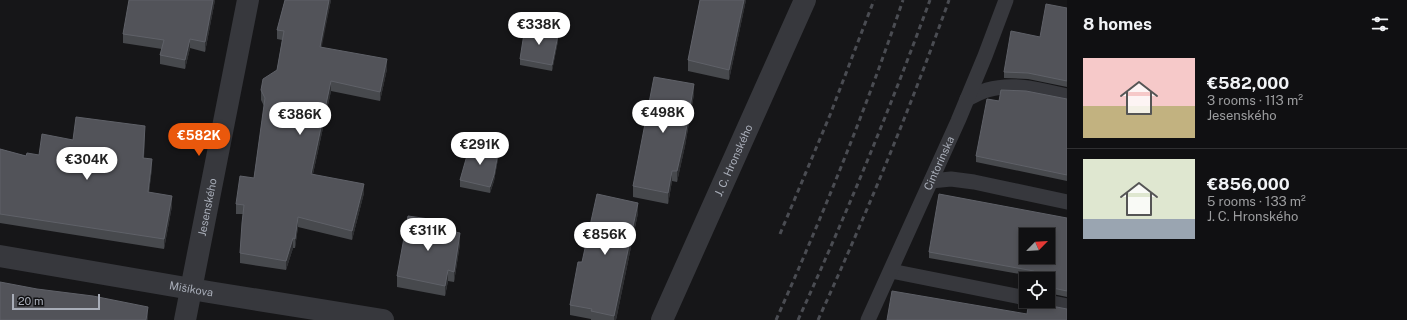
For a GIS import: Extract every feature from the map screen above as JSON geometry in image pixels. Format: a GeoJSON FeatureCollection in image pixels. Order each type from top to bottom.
{"type":"FeatureCollection","features":[{"type":"Feature","properties":{"kind":"street","name":"Jesenského"},"geometry":{"type":"LineString","coordinates":[[184,320],[248,0]]}},
{"type":"Feature","properties":{"kind":"street","name":"J. C. Hronského"},"geometry":{"type":"LineString","coordinates":[[662,320],[805,0]]}},
{"type":"Feature","properties":{"kind":"street","name":"Mišíkova"},"geometry":{"type":"LineString","coordinates":[[0,256],[383,320]]}},
{"type":"Feature","properties":{"kind":"lane","name":"Cintorínska"},"geometry":{"type":"LineString","coordinates":[[868,320],[931,181],[1009,2]]}},
{"type":"Feature","properties":{"kind":"lane"},"geometry":{"type":"LineString","coordinates":[[967,99],[986,90],[1020,86],[1067,96]]}},
{"type":"Feature","properties":{"kind":"lane"},"geometry":{"type":"LineString","coordinates":[[931,181],[951,179],[974,182],[1067,202]]}},
{"type":"Feature","properties":{"kind":"lane"},"geometry":{"type":"LineString","coordinates":[[891,271],[1019,297]]}},
{"type":"Feature","properties":{"kind":"lane"},"geometry":{"type":"LineString","coordinates":[[1055,304],[1067,306]]}},
{"type":"Feature","properties":{"kind":"building"},"geometry":{"type":"Polygon","coordinates":[[[129,0],[213,0],[205,42],[190,39],[185,60],[160,55],[164,40],[123,34],[129,0]]]}},
{"type":"Feature","properties":{"kind":"building"},"geometry":{"type":"Polygon","coordinates":[[[285,0],[329,0],[320,47],[387,59],[380,92],[331,81],[311,174],[364,184],[352,231],[298,217],[295,239],[293,238],[286,261],[240,253],[244,205],[236,204],[240,176],[254,178],[265,98],[261,90],[263,79],[277,70],[284,31],[277,30],[285,0]]]}},
{"type":"Feature","properties":{"kind":"building"},"geometry":{"type":"Polygon","coordinates":[[[700,0],[744,0],[729,70],[688,60],[700,0]]]}},
{"type":"Feature","properties":{"kind":"building"},"geometry":{"type":"Polygon","coordinates":[[[1046,4],[1067,8],[1067,81],[1028,73],[1004,72],[1011,31],[1040,37],[1046,4]]]}},
{"type":"Feature","properties":{"kind":"building"},"geometry":{"type":"Polygon","coordinates":[[[525,27],[558,35],[552,65],[520,59],[525,27]]]}},
{"type":"Feature","properties":{"kind":"building"},"geometry":{"type":"Polygon","coordinates":[[[654,77],[694,84],[677,171],[672,171],[668,193],[633,186],[654,77]]]}},
{"type":"Feature","properties":{"kind":"building"},"geometry":{"type":"Polygon","coordinates":[[[1001,90],[1026,91],[1067,99],[1067,175],[976,156],[987,99],[999,101],[1001,90]]]}},
{"type":"Feature","properties":{"kind":"building"},"geometry":{"type":"Polygon","coordinates":[[[76,117],[145,126],[143,158],[152,159],[148,192],[172,196],[164,239],[0,214],[0,149],[26,156],[27,153],[39,155],[42,134],[73,140],[76,117]]]}},
{"type":"Feature","properties":{"kind":"building"},"geometry":{"type":"Polygon","coordinates":[[[470,145],[498,153],[490,187],[460,180],[470,145]]]}},
{"type":"Feature","properties":{"kind":"building"},"geometry":{"type":"Polygon","coordinates":[[[597,194],[638,203],[614,316],[591,311],[592,309],[570,305],[578,262],[582,262],[597,194]]]}},
{"type":"Feature","properties":{"kind":"building"},"geometry":{"type":"Polygon","coordinates":[[[939,194],[1067,218],[1067,291],[1055,288],[1055,272],[1034,271],[929,252],[939,194]]]}},
{"type":"Feature","properties":{"kind":"building"},"geometry":{"type":"Polygon","coordinates":[[[408,216],[436,220],[436,228],[460,233],[454,272],[448,270],[445,286],[397,276],[408,216]]]}},
{"type":"Feature","properties":{"kind":"building"},"geometry":{"type":"Polygon","coordinates":[[[0,282],[37,289],[93,296],[148,307],[146,320],[0,320],[0,282]]]}},
{"type":"Feature","properties":{"kind":"building"},"geometry":{"type":"Polygon","coordinates":[[[892,291],[1027,314],[1028,308],[1055,308],[1055,307],[1067,309],[1067,320],[887,320],[892,291]]]}},
{"type":"Feature","properties":{"kind":"railway"},"geometry":{"type":"LineString","coordinates":[[780,234],[830,115],[874,0]]}},
{"type":"Feature","properties":{"kind":"railway"},"geometry":{"type":"LineString","coordinates":[[776,320],[843,162],[903,0]]}},
{"type":"Feature","properties":{"kind":"railway"},"geometry":{"type":"LineString","coordinates":[[798,320],[867,162],[930,0]]}},
{"type":"Feature","properties":{"kind":"railway"},"geometry":{"type":"LineString","coordinates":[[818,320],[887,162],[949,0]]}}]}
